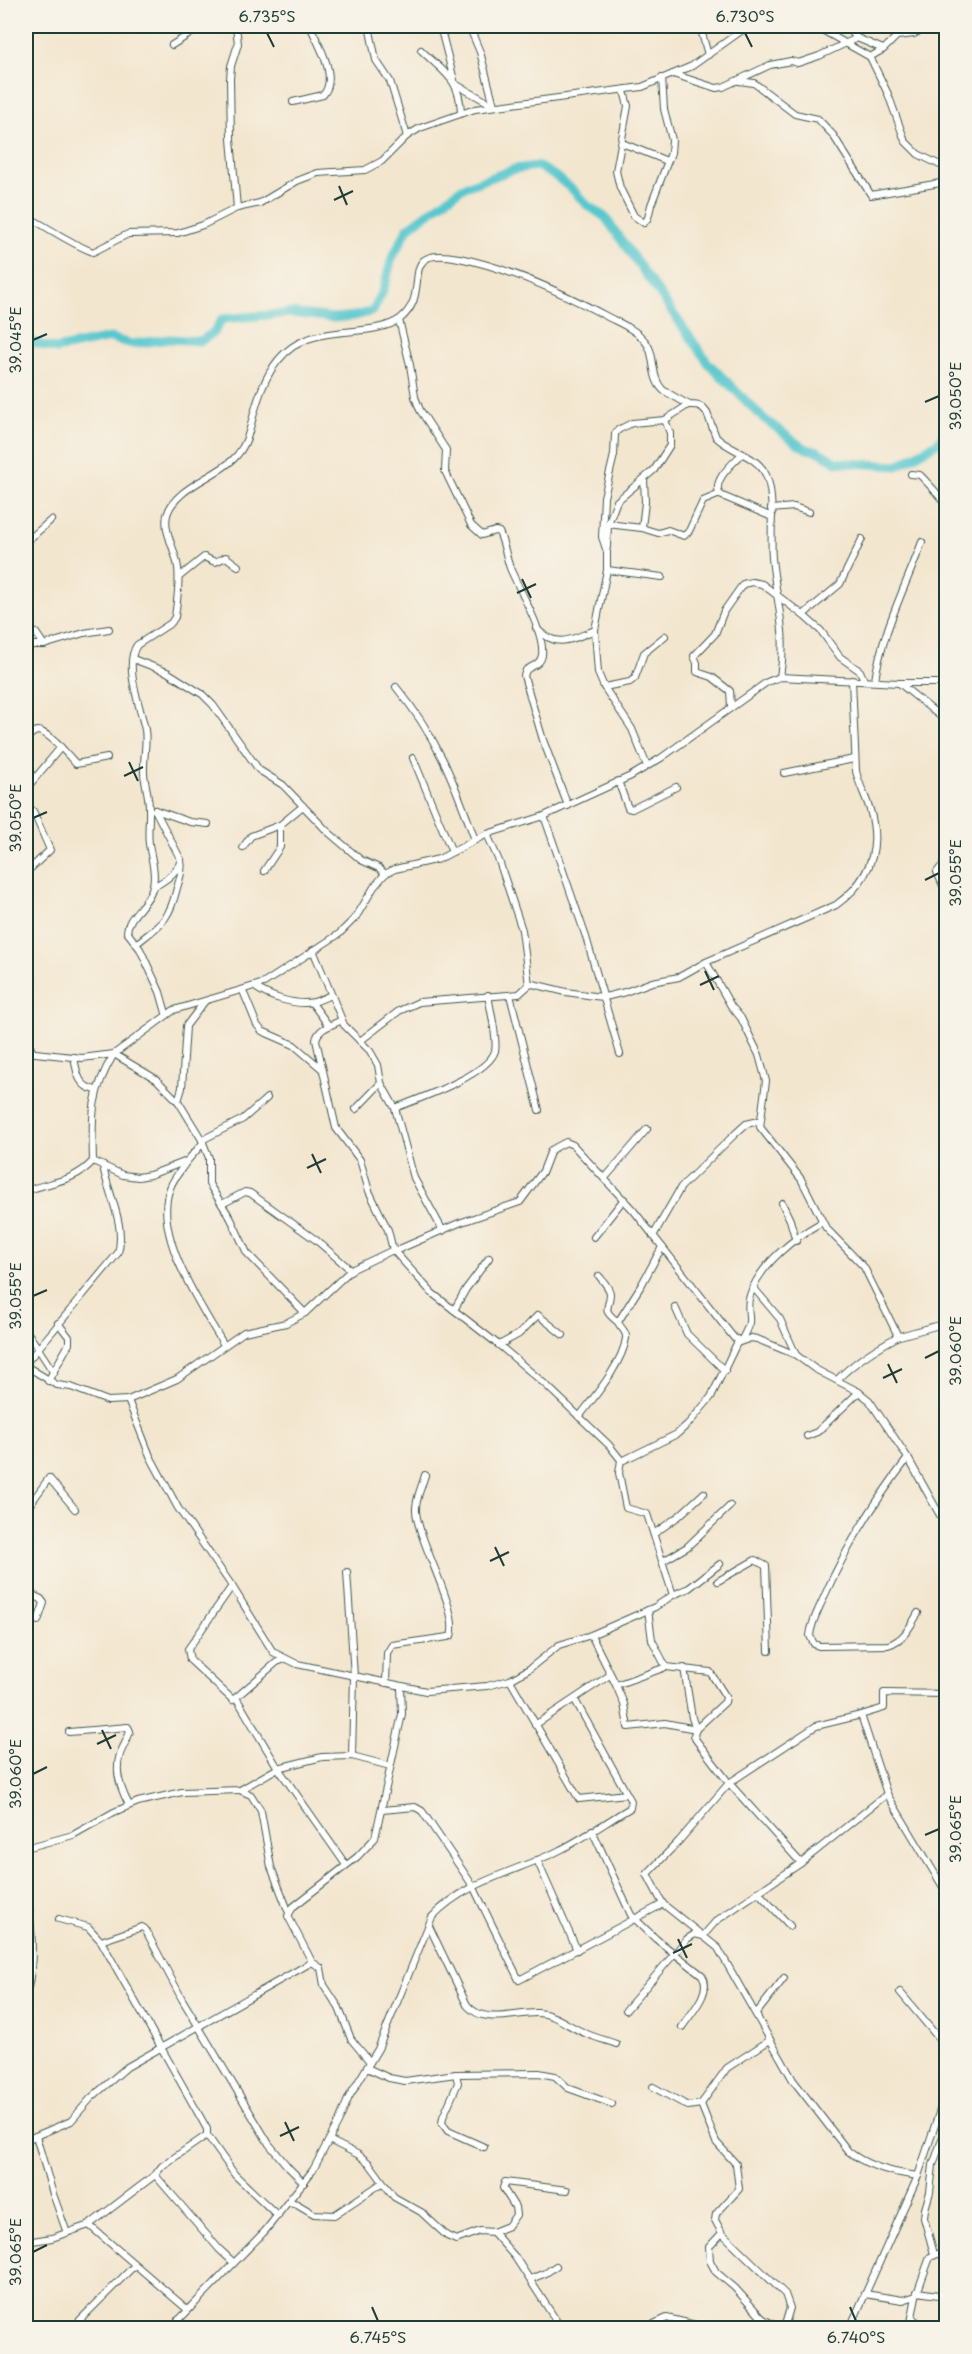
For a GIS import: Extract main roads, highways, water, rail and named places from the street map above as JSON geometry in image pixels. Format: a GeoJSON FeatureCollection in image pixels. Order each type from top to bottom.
{"type":"FeatureCollection","features":[{"type":"Feature","properties":{"kind":"waterway"},"geometry":{"type":"LineString","coordinates":[[26,340],[56,349],[110,338],[132,344],[170,339],[201,341],[214,332],[222,319],[291,313],[334,318],[373,311],[383,291],[392,258],[408,228],[462,188],[515,169],[537,166],[555,176],[587,205],[605,217],[709,364],[763,418],[798,444],[818,451],[836,462],[897,466],[937,443],[946,432]]}}]}
